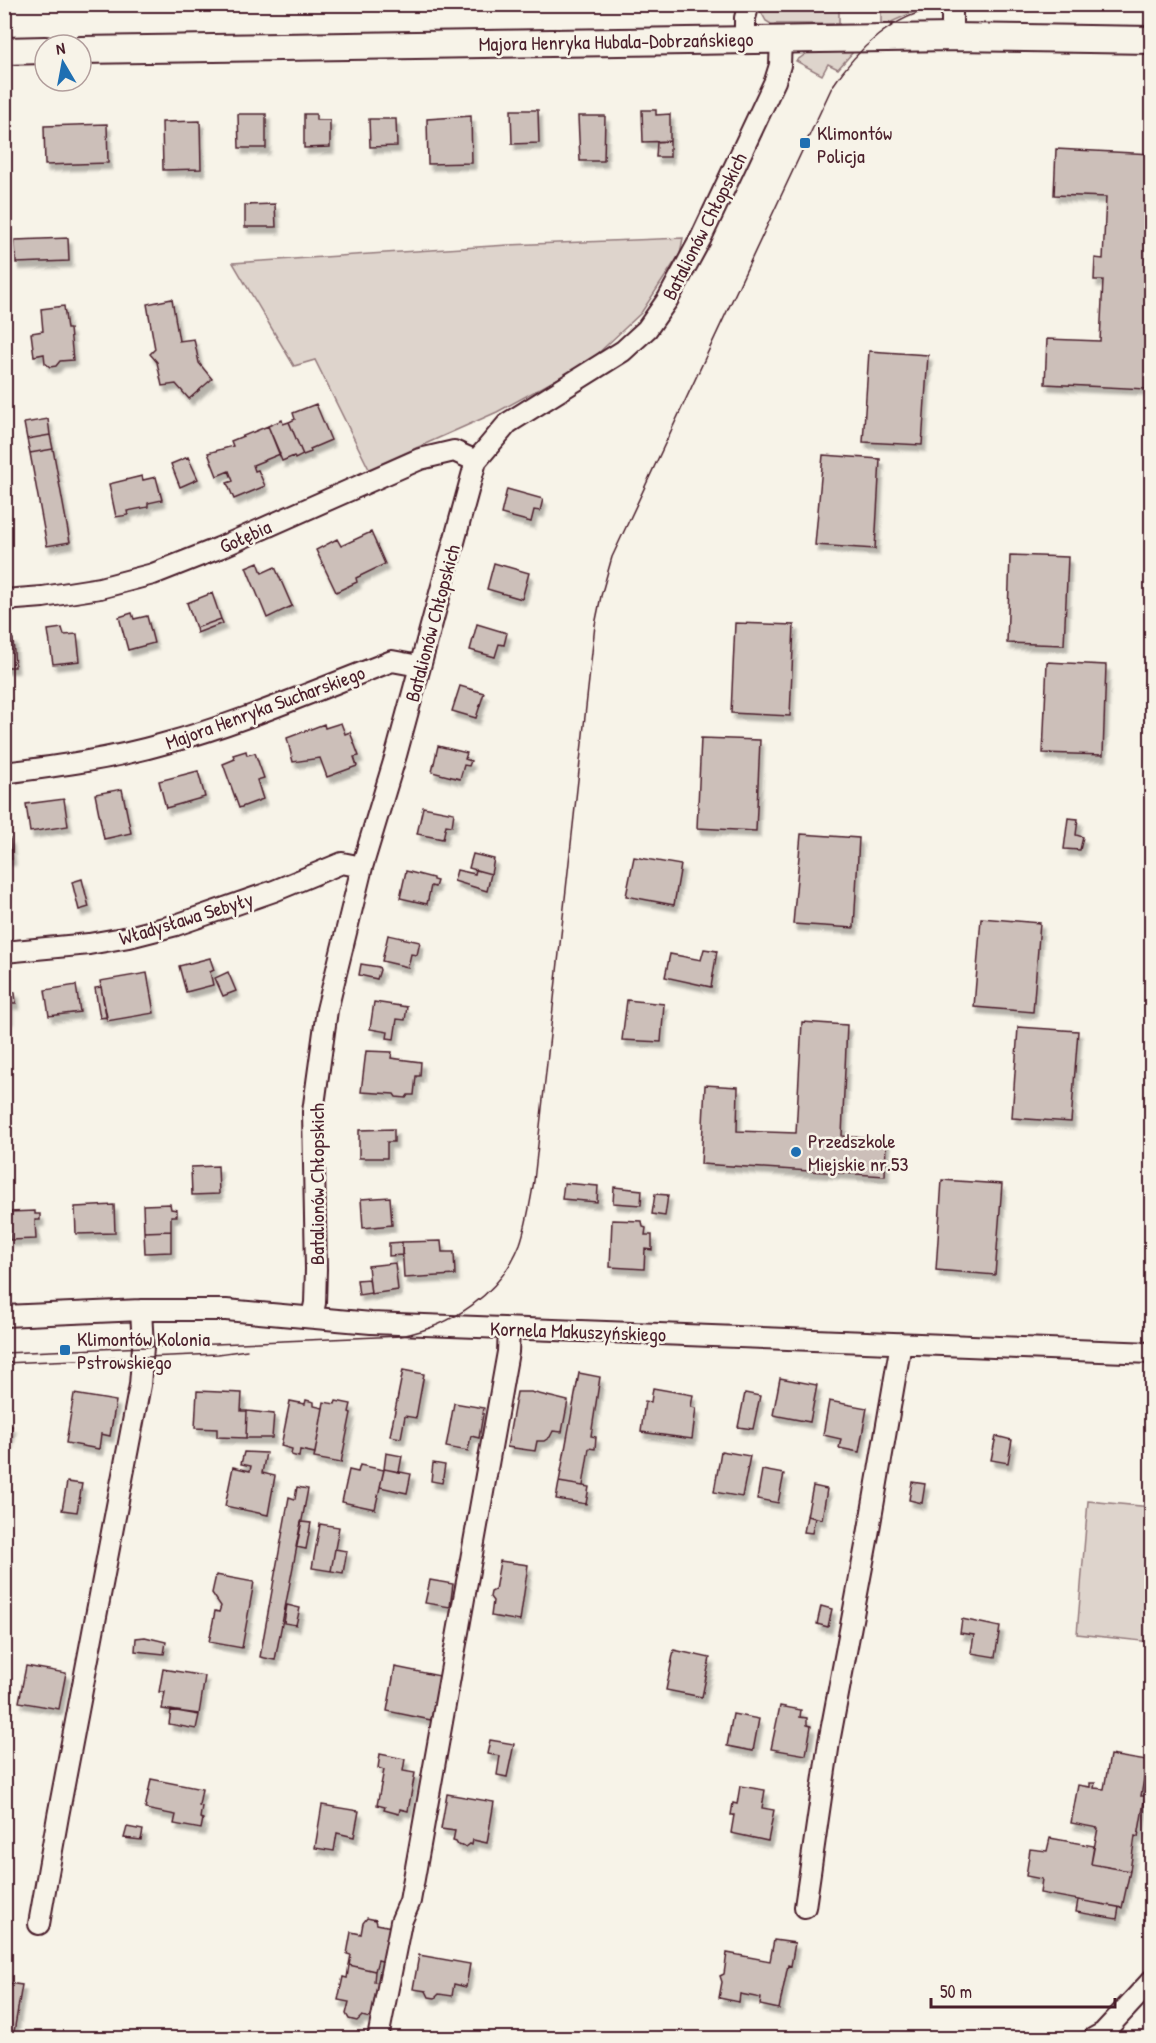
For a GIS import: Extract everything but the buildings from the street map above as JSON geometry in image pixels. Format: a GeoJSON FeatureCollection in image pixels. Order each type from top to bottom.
{"type":"FeatureCollection","features":[{"type":"Feature","properties":{"kind":"street"},"geometry":{"type":"LineString","coordinates":[[745,39],[745,18],[749,4]]}},
{"type":"Feature","properties":{"kind":"street"},"geometry":{"type":"LineString","coordinates":[[952,4],[952,37]]}},
{"type":"Feature","properties":{"kind":"street","name":"Majora Henryka Hubala-Dobrzańskiego"},"geometry":{"type":"LineString","coordinates":[[93,50],[952,37],[1152,40]]}},
{"type":"Feature","properties":{"kind":"street","name":"Batalionów Chłopskich"},"geometry":{"type":"LineString","coordinates":[[312,1317],[315,1303],[316,1269],[313,1112],[327,1010],[362,867],[396,755],[476,461],[508,423],[623,351],[647,329],[668,299],[701,238],[775,81],[780,65],[781,39]]}},
{"type":"Feature","properties":{"kind":"street"},"geometry":{"type":"LineString","coordinates":[[4,51],[33,50]]}},
{"type":"Feature","properties":{"kind":"street","name":"Gołębia"},"geometry":{"type":"LineString","coordinates":[[4,600],[43,597],[100,588],[153,574],[219,548],[420,459],[454,451],[476,461]]}},
{"type":"Feature","properties":{"kind":"street","name":"Majora Henryka Sucharskiego"},"geometry":{"type":"LineString","coordinates":[[4,772],[77,763],[163,745],[228,724],[392,661],[419,666]]}},
{"type":"Feature","properties":{"kind":"street","name":"Władysława Sebyły"},"geometry":{"type":"LineString","coordinates":[[4,952],[89,944],[129,936],[176,924],[274,891],[342,863],[362,867]]}},
{"type":"Feature","properties":{"kind":"street"},"geometry":{"type":"LineString","coordinates":[[39,1924],[140,1385],[141,1310]]}},
{"type":"Feature","properties":{"kind":"street","name":"Kornela Makuszyńskiego"},"geometry":{"type":"LineString","coordinates":[[4,1316],[141,1310],[226,1310],[371,1323],[1152,1353]]}},
{"type":"Feature","properties":{"kind":"street"},"geometry":{"type":"LineString","coordinates":[[378,2038],[401,1922],[410,1901],[508,1352],[509,1328]]}},
{"type":"Feature","properties":{"kind":"street"},"geometry":{"type":"LineString","coordinates":[[805,1907],[829,1742],[901,1343]]}},
{"type":"Feature","properties":{"kind":"street"},"geometry":{"type":"LineString","coordinates":[[1094,2038],[1103,2033],[1152,1980]]}},
{"type":"Feature","properties":{"kind":"shaded area"},"geometry":{"type":"Polygon","coordinates":[[[770,5],[832,5],[839,9],[839,24],[771,24],[766,21],[760,10],[770,5]]]}},
{"type":"Feature","properties":{"kind":"shaded area"},"geometry":{"type":"Polygon","coordinates":[[[881,5],[929,5],[887,24],[881,23],[881,5]]]}},
{"type":"Feature","properties":{"kind":"shaded area"},"geometry":{"type":"Polygon","coordinates":[[[810,51],[854,51],[838,69],[828,64],[822,75],[796,61],[810,51]]]}},
{"type":"Feature","properties":{"kind":"shaded area"},"geometry":{"type":"Polygon","coordinates":[[[683,238],[680,254],[641,313],[590,361],[497,412],[369,469],[315,360],[294,366],[233,263],[508,245],[683,238]]]}},
{"type":"Feature","properties":{"kind":"shaded area"},"geometry":{"type":"Polygon","coordinates":[[[1088,1501],[1151,1507],[1151,1642],[1077,1634],[1088,1501]]]}},
{"type":"Feature","properties":{"kind":"tram line"},"geometry":{"type":"LineString","coordinates":[[4,1353],[401,1336],[438,1325],[455,1316],[487,1293],[500,1278],[520,1244],[534,1181],[595,625],[601,596],[612,557],[832,87],[853,60],[878,36],[892,26],[923,11],[962,5],[1152,9]]}},
{"type":"Feature","properties":{"kind":"tram line"},"geometry":{"type":"LineString","coordinates":[[4,1363],[218,1354],[247,1350]]}},
{"type":"Feature","properties":{"kind":"place","name":"Klimontów Policja"},"geometry":{"type":"Point","coordinates":[805,143]}},
{"type":"Feature","properties":{"kind":"place","name":"Przedszkole Miejskie nr.53"},"geometry":{"type":"Point","coordinates":[796,1152]}},
{"type":"Feature","properties":{"kind":"place","name":"Klimontów Kolonia Pstrowskiego"},"geometry":{"type":"Point","coordinates":[65,1350]}}]}
